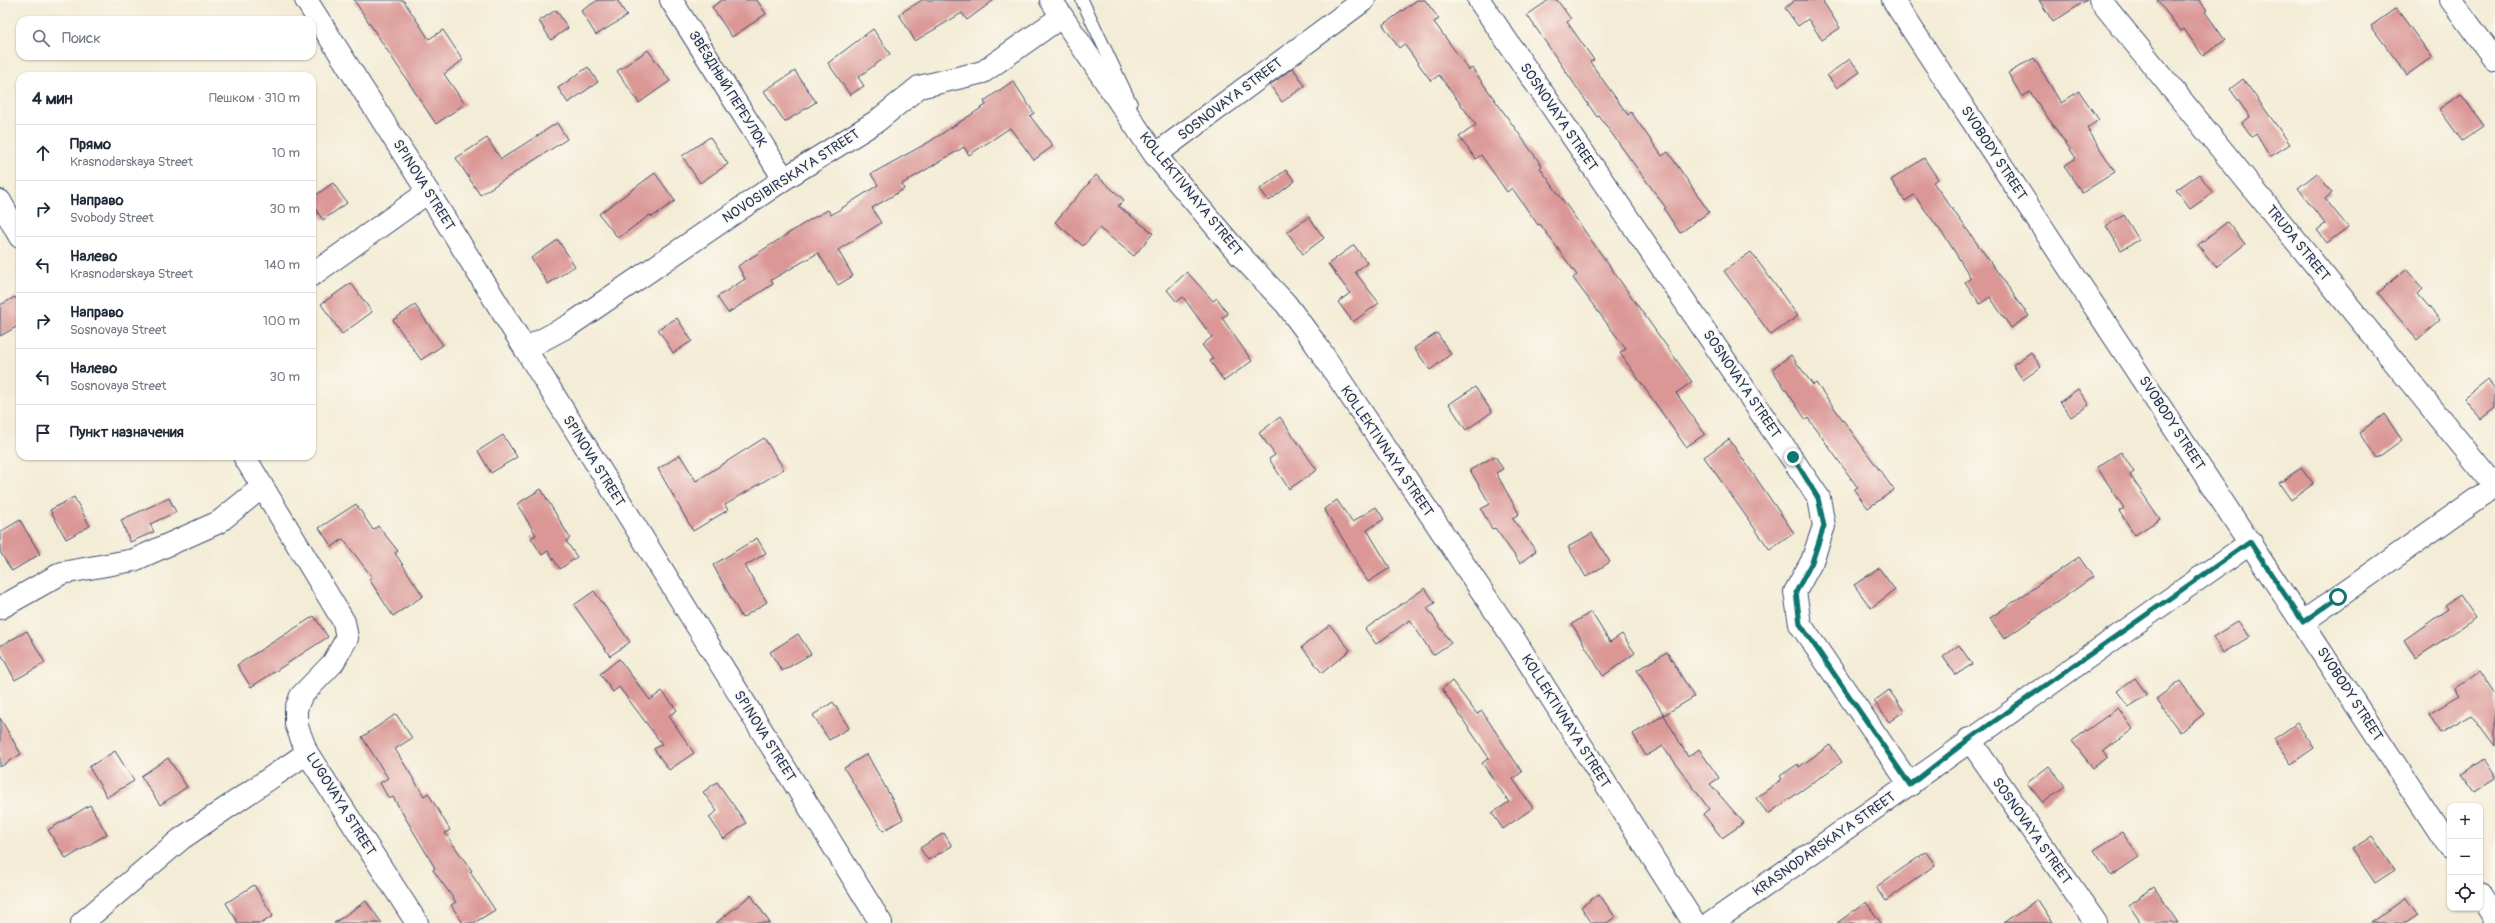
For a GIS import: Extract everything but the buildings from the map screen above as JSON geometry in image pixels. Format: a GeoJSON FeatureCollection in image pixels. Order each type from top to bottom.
{"type":"FeatureCollection","features":[{"type":"Feature","properties":{"kind":"street","name":"SPINOVA STREET"},"geometry":{"type":"LineString","coordinates":[[306,0],[428,192],[881,923]]}},
{"type":"Feature","properties":{"kind":"street","name":"ЗВЁЗДНЫЙ ПЕРЕУЛОК"},"geometry":{"type":"LineString","coordinates":[[671,0],[784,179]]}},
{"type":"Feature","properties":{"kind":"street","name":"SOSNOVAYA STREET"},"geometry":{"type":"LineString","coordinates":[[1155,155],[1364,0]]}},
{"type":"Feature","properties":{"kind":"street","name":"SOSNOVAYA STREET"},"geometry":{"type":"LineString","coordinates":[[1479,0],[1818,498],[1824,526],[1812,562],[1796,592],[1800,624],[1910,785]]}},
{"type":"Feature","properties":{"kind":"street","name":"SVOBODY STREET"},"geometry":{"type":"LineString","coordinates":[[1893,0],[2447,843]]}},
{"type":"Feature","properties":{"kind":"street","name":"TRUDA STREET"},"geometry":{"type":"LineString","coordinates":[[2100,0],[2495,486]]}},
{"type":"Feature","properties":{"kind":"street"},"geometry":{"type":"LineString","coordinates":[[2451,0],[2495,60]]}},
{"type":"Feature","properties":{"kind":"street","name":"NOVOSIBIRSKAYA STREET"},"geometry":{"type":"LineString","coordinates":[[525,349],[570,325],[784,179],[877,121],[919,87],[983,72],[1056,8]]}},
{"type":"Feature","properties":{"kind":"street","name":"KOLLEKTIVNAYA STREET"},"geometry":{"type":"LineString","coordinates":[[1056,8],[1155,155],[1239,254],[1286,304],[1315,343],[1514,639],[1694,923]]}},
{"type":"Feature","properties":{"kind":"street"},"geometry":{"type":"LineString","coordinates":[[316,272],[428,192]]}},
{"type":"Feature","properties":{"kind":"street"},"geometry":{"type":"LineString","coordinates":[[0,201],[16,230]]}},
{"type":"Feature","properties":{"kind":"street","name":"LUGOVAYA STREET"},"geometry":{"type":"LineString","coordinates":[[246,460],[344,622],[347,638],[333,663],[301,696],[296,709],[296,724],[307,753],[417,923]]}},
{"type":"Feature","properties":{"kind":"street"},"geometry":{"type":"LineString","coordinates":[[2303,622],[2495,486]]}},
{"type":"Feature","properties":{"kind":"street"},"geometry":{"type":"LineString","coordinates":[[0,608],[62,573],[134,560],[219,522],[262,487]]}},
{"type":"Feature","properties":{"kind":"street","name":"KRASNODARSKAYA STREET"},"geometry":{"type":"LineString","coordinates":[[1711,923],[1910,785],[1969,739],[2250,542]]}},
{"type":"Feature","properties":{"kind":"street","name":"SOSNOVAYA STREET"},"geometry":{"type":"LineString","coordinates":[[1969,739],[2096,923]]}},
{"type":"Feature","properties":{"kind":"street"},"geometry":{"type":"LineString","coordinates":[[82,923],[181,839],[307,753]]}},
{"type":"Feature","properties":{"kind":"street"},"geometry":{"type":"LineString","coordinates":[[2483,899],[2495,917]]}},
{"type":"Feature","properties":{"kind":"lane"},"geometry":{"type":"LineString","coordinates":[[1082,0],[1155,155]]}},
{"type":"Feature","properties":{"kind":"route"},"geometry":{"type":"LineString","coordinates":[[1793,457],[1818,498],[1824,526],[1812,562],[1796,592],[1800,624],[1910,785],[1969,739],[2250,542],[2303,622],[2338,597]]}}]}
